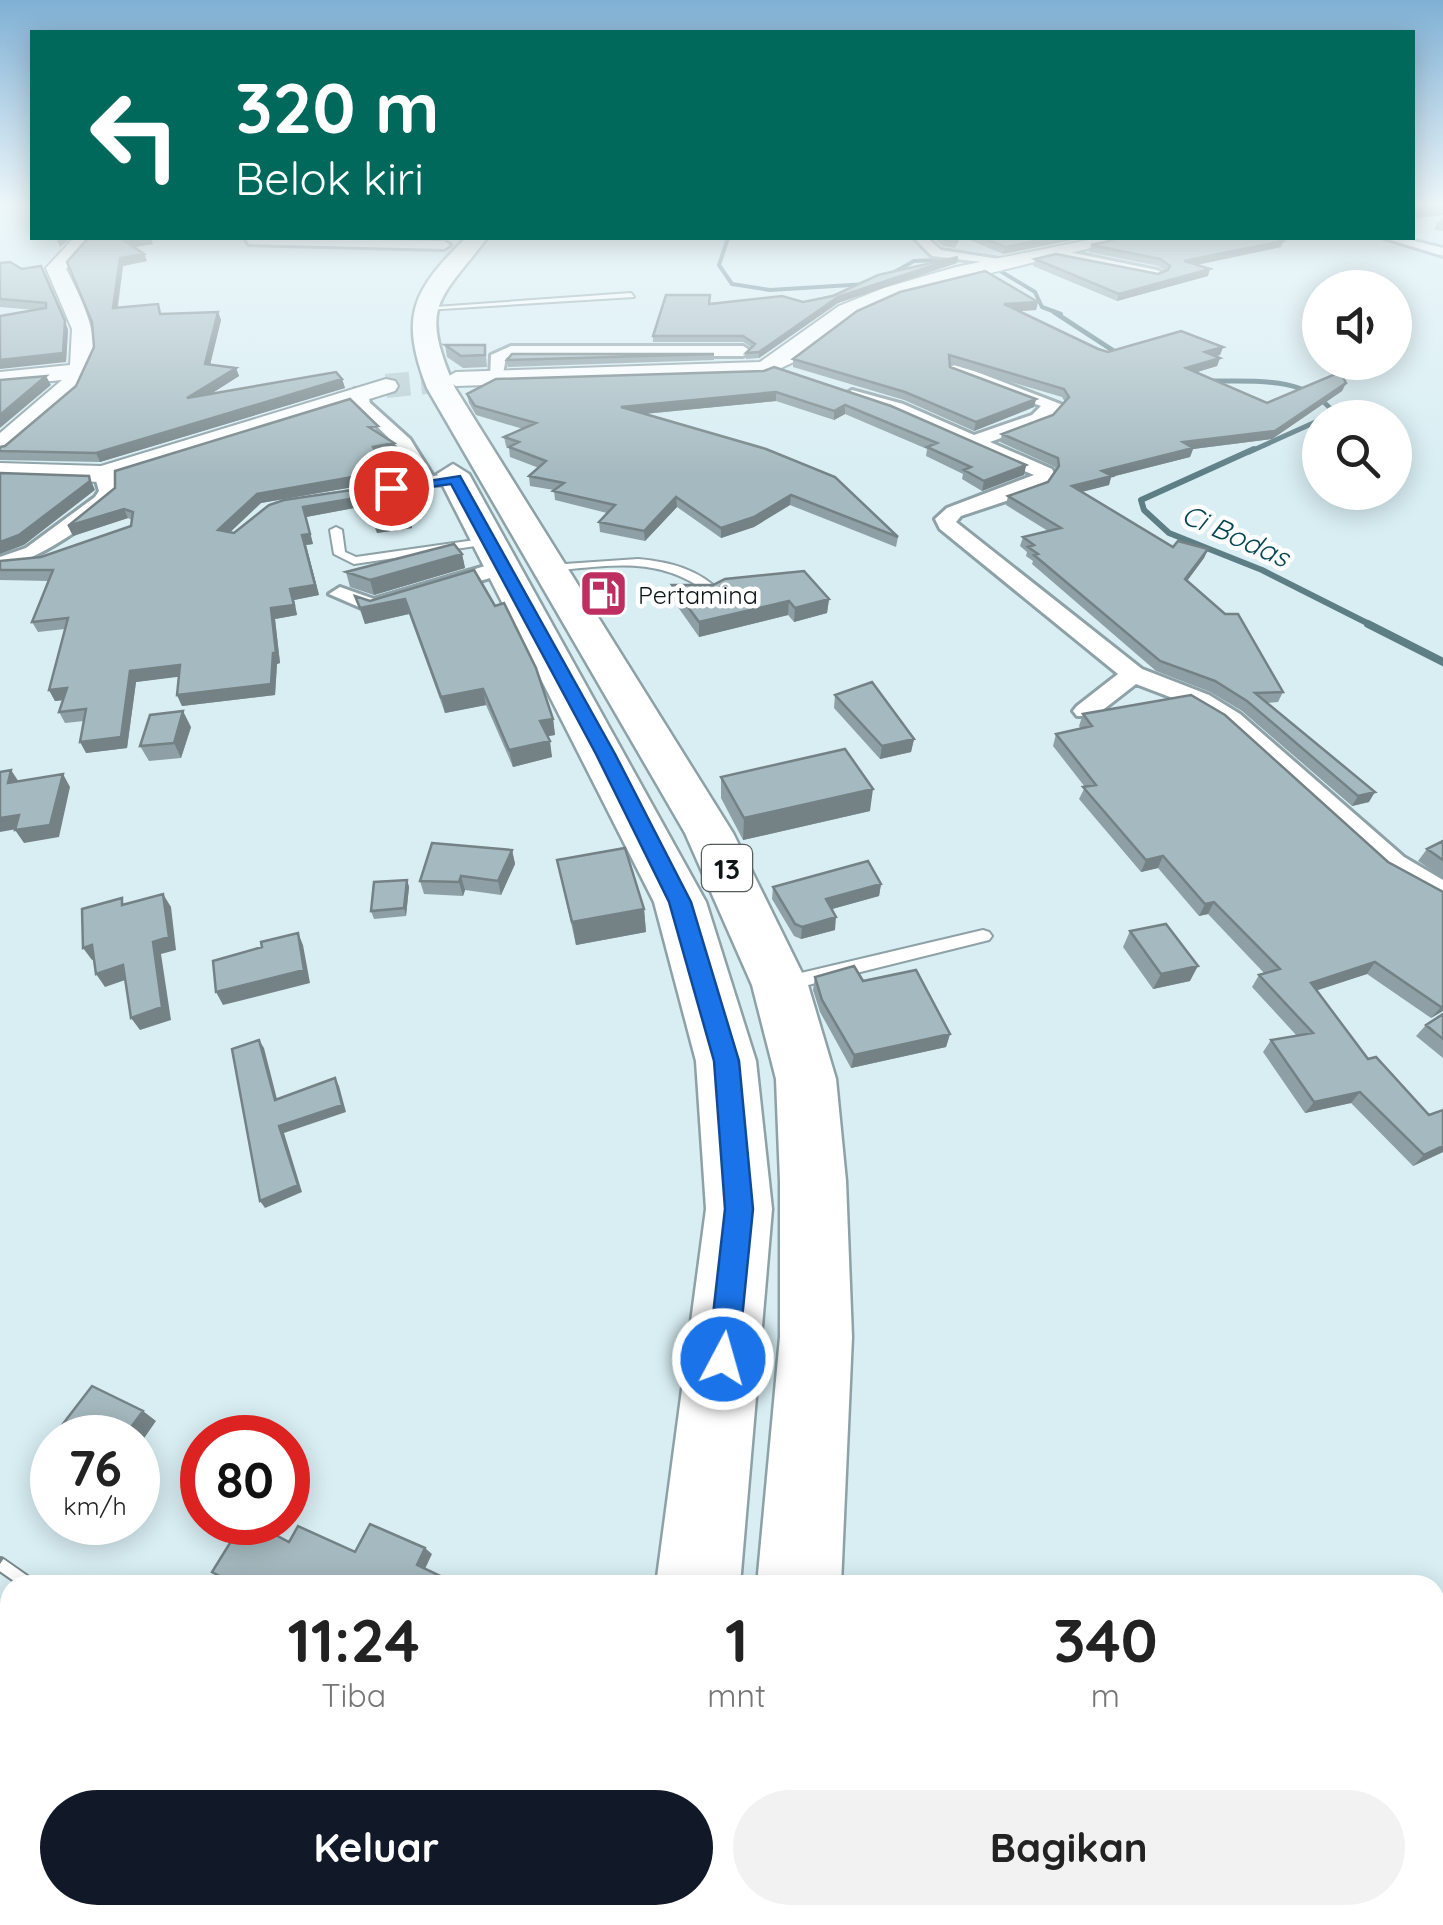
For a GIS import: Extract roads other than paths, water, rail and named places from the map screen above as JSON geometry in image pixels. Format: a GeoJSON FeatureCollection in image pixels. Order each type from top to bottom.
{"type":"FeatureCollection","features":[{"type":"Feature","properties":{"kind":"highway","name":"13"},"geometry":{"type":"LineString","coordinates":[[396,294],[386,311],[382,341],[441,481],[514,559],[708,833],[780,984],[806,1079],[813,1181],[816,1336],[801,1575]]}},
{"type":"Feature","properties":{"kind":"highway"},"geometry":{"type":"LineString","coordinates":[[425,308],[430,294]]}},
{"type":"Feature","properties":{"kind":"highway","name":"13"},"geometry":{"type":"LineString","coordinates":[[425,308],[419,332],[514,559],[680,902],[726,1061],[739,1209],[699,1575]]}},
{"type":"Feature","properties":{"kind":"street"},"geometry":{"type":"LineString","coordinates":[[0,446],[59,397],[79,371],[89,341],[80,306],[72,294]]}},
{"type":"Feature","properties":{"kind":"street"},"geometry":{"type":"LineString","coordinates":[[773,366],[850,308],[889,294]]}},
{"type":"Feature","properties":{"kind":"street"},"geometry":{"type":"LineString","coordinates":[[496,376],[499,355],[510,351],[743,351]]}},
{"type":"Feature","properties":{"kind":"street"},"geometry":{"type":"LineString","coordinates":[[456,379],[641,376],[773,366],[801,376]]}},
{"type":"Feature","properties":{"kind":"street"},"geometry":{"type":"LineString","coordinates":[[956,369],[1055,404],[1040,413],[1042,417],[976,442]]}},
{"type":"Feature","properties":{"kind":"street"},"geometry":{"type":"LineString","coordinates":[[0,379],[79,371]]}},
{"type":"Feature","properties":{"kind":"street"},"geometry":{"type":"LineString","coordinates":[[825,386],[897,408],[1033,466],[1045,477],[1038,484],[954,512],[944,519],[946,525],[1133,674],[1217,709],[1393,864],[1443,894]]}},
{"type":"Feature","properties":{"kind":"street"},"geometry":{"type":"LineString","coordinates":[[374,390],[362,404],[441,481]]}},
{"type":"Feature","properties":{"kind":"street"},"geometry":{"type":"LineString","coordinates":[[0,472],[103,474],[374,390]]}},
{"type":"Feature","properties":{"kind":"street"},"geometry":{"type":"LineString","coordinates":[[11,561],[46,547],[72,520],[106,498],[110,491],[103,474]]}},
{"type":"Feature","properties":{"kind":"street"},"geometry":{"type":"LineString","coordinates":[[11,561],[67,551]]}},
{"type":"Feature","properties":{"kind":"street"},"geometry":{"type":"LineString","coordinates":[[340,594],[373,606],[514,559]]}},
{"type":"Feature","properties":{"kind":"street"},"geometry":{"type":"LineString","coordinates":[[1086,711],[1133,674]]}},
{"type":"Feature","properties":{"kind":"lane"},"geometry":{"type":"LineString","coordinates":[[425,308],[630,295]]}},
{"type":"Feature","properties":{"kind":"lane"},"geometry":{"type":"LineString","coordinates":[[356,493],[441,481]]}},
{"type":"Feature","properties":{"kind":"lane"},"geometry":{"type":"LineString","coordinates":[[336,530],[340,554],[354,560],[514,559],[675,565],[697,573],[716,593]]}},
{"type":"Feature","properties":{"kind":"lane"},"geometry":{"type":"LineString","coordinates":[[780,984],[982,936]]}},
{"type":"Feature","properties":{"kind":"waterway","name":"Ci Bodas"},"geometry":{"type":"LineString","coordinates":[[1036,294],[1042,307],[1061,314]]}},
{"type":"Feature","properties":{"kind":"waterway","name":"Ci Bodas"},"geometry":{"type":"LineString","coordinates":[[1054,312],[1123,357]]}},
{"type":"Feature","properties":{"kind":"waterway","name":"Ci Bodas"},"geometry":{"type":"LineString","coordinates":[[1206,381],[1276,383],[1322,400]]}},
{"type":"Feature","properties":{"kind":"waterway","name":"Ci Bodas"},"geometry":{"type":"LineString","coordinates":[[1249,452],[1302,428]]}},
{"type":"Feature","properties":{"kind":"waterway","name":"Ci Bodas"},"geometry":{"type":"LineString","coordinates":[[1254,449],[1141,500],[1144,510],[1169,533],[1262,570],[1373,626]]}},
{"type":"Feature","properties":{"kind":"waterway","name":"Ci Bodas"},"geometry":{"type":"LineString","coordinates":[[1368,624],[1443,662]]}},
{"type":"Feature","properties":{"kind":"tunnel"},"geometry":{"type":"LineString","coordinates":[[386,386],[456,379]]}},
{"type":"Feature","properties":{"kind":"railway"},"geometry":{"type":"LineString","coordinates":[[0,1564],[16,1575]]}},
{"type":"Feature","properties":{"kind":"place","name":"Pertamina"},"geometry":{"type":"Point","coordinates":[603,594]}}]}
